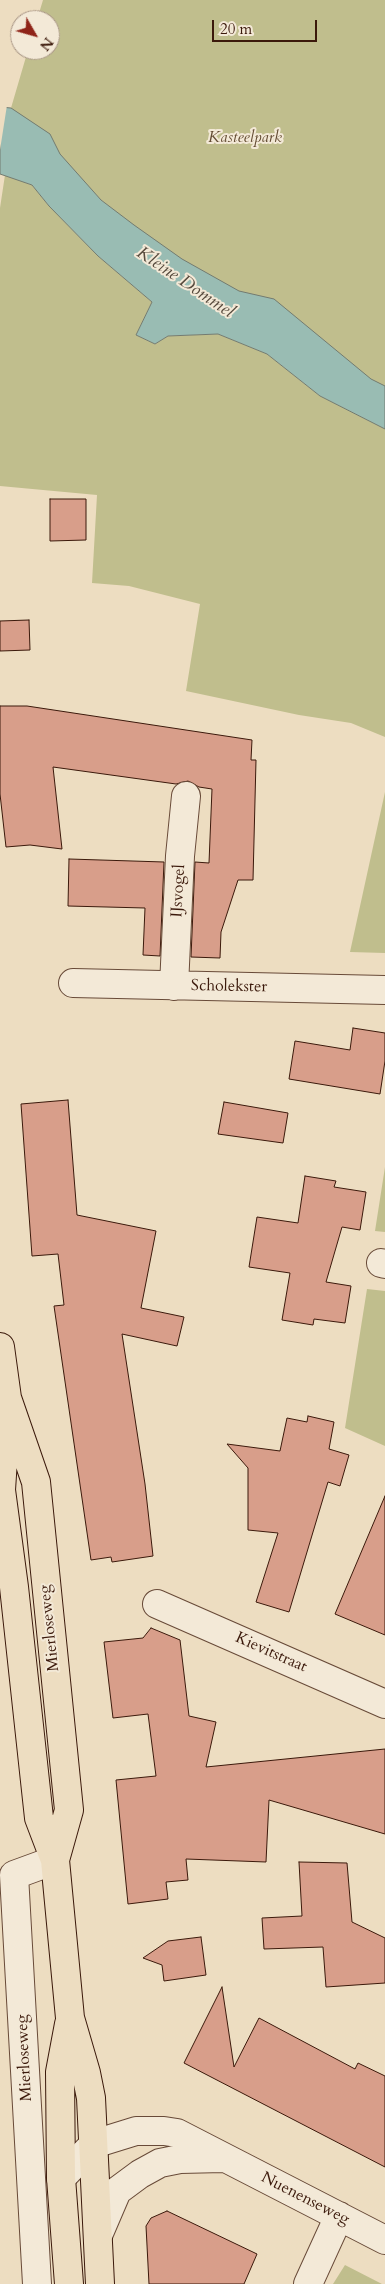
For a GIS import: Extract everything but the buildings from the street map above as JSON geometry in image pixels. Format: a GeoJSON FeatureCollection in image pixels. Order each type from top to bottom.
{"type":"FeatureCollection","features":[{"type":"Feature","properties":{"kind":"main road","name":"Mierloseweg"},"geometry":{"type":"LineString","coordinates":[[0,1347],[4,1387],[36,1482],[69,1810],[55,1860],[70,2018],[86,2073],[91,2098],[100,2284]]}},
{"type":"Feature","properties":{"kind":"main road","name":"Mierloseweg"},"geometry":{"type":"LineString","coordinates":[[69,2284],[61,2178],[60,2072],[70,2018]]}},
{"type":"Feature","properties":{"kind":"street","name":"IJsvogel"},"geometry":{"type":"LineString","coordinates":[[174,986],[180,856],[186,796]]}},
{"type":"Feature","properties":{"kind":"street","name":"Scholekster"},"geometry":{"type":"LineString","coordinates":[[73,983],[385,990]]}},
{"type":"Feature","properties":{"kind":"street","name":"Kievitstraat"},"geometry":{"type":"LineString","coordinates":[[157,1604],[385,1704]]}},
{"type":"Feature","properties":{"kind":"street","name":"Mierloseweg"},"geometry":{"type":"LineString","coordinates":[[37,2284],[14,1875],[55,1860]]}},
{"type":"Feature","properties":{"kind":"street","name":"Nuenenseweg"},"geometry":{"type":"LineString","coordinates":[[61,2178],[94,2144],[136,2131],[164,2131],[177,2134],[385,2240]]}},
{"type":"Feature","properties":{"kind":"street","name":"Nuenenseweg"},"geometry":{"type":"LineString","coordinates":[[99,2233],[117,2191],[140,2174],[160,2163],[180,2159],[224,2158]]}},
{"type":"Feature","properties":{"kind":"street"},"geometry":{"type":"LineString","coordinates":[[308,2284],[339,2216]]}},
{"type":"Feature","properties":{"kind":"green space","name":"Kasteelpark"},"geometry":{"type":"Polygon","coordinates":[[[43,0],[385,0],[385,391],[208,287],[101,200],[11,108],[25,60],[60,60],[60,10],[40,10],[43,0]]]}},
{"type":"Feature","properties":{"kind":"green space"},"geometry":{"type":"Polygon","coordinates":[[[5,175],[32,185],[49,206],[98,256],[152,302],[136,335],[155,344],[168,336],[218,334],[267,354],[320,396],[385,429],[385,737],[351,723],[299,715],[186,691],[200,604],[129,586],[92,583],[97,495],[0,486],[0,208],[5,175]]]}},
{"type":"Feature","properties":{"kind":"green space"},"geometry":{"type":"Polygon","coordinates":[[[385,792],[385,953],[350,952],[385,792]]]}},
{"type":"Feature","properties":{"kind":"green space"},"geometry":{"type":"Polygon","coordinates":[[[385,1167],[385,1232],[375,1231],[385,1167]]]}},
{"type":"Feature","properties":{"kind":"green space"},"geometry":{"type":"Polygon","coordinates":[[[367,1289],[385,1291],[385,1446],[345,1428],[367,1289]]]}},
{"type":"Feature","properties":{"kind":"green space"},"geometry":{"type":"Polygon","coordinates":[[[345,2265],[382,2284],[333,2284],[345,2265]]]}},
{"type":"Feature","properties":{"kind":"water","name":"Kleine Dommel"},"geometry":{"type":"Polygon","coordinates":[[[0,107],[11,108],[50,134],[60,154],[101,200],[134,225],[182,259],[239,291],[274,299],[371,379],[385,386],[385,429],[320,396],[267,354],[218,334],[168,336],[155,344],[136,335],[152,302],[98,256],[49,206],[32,185],[0,174],[0,107]]]}},
{"type":"Feature","properties":{"kind":"pier"},"geometry":{"type":"Polygon","coordinates":[[[0,104],[7,105],[0,150],[0,104]]]}}]}
